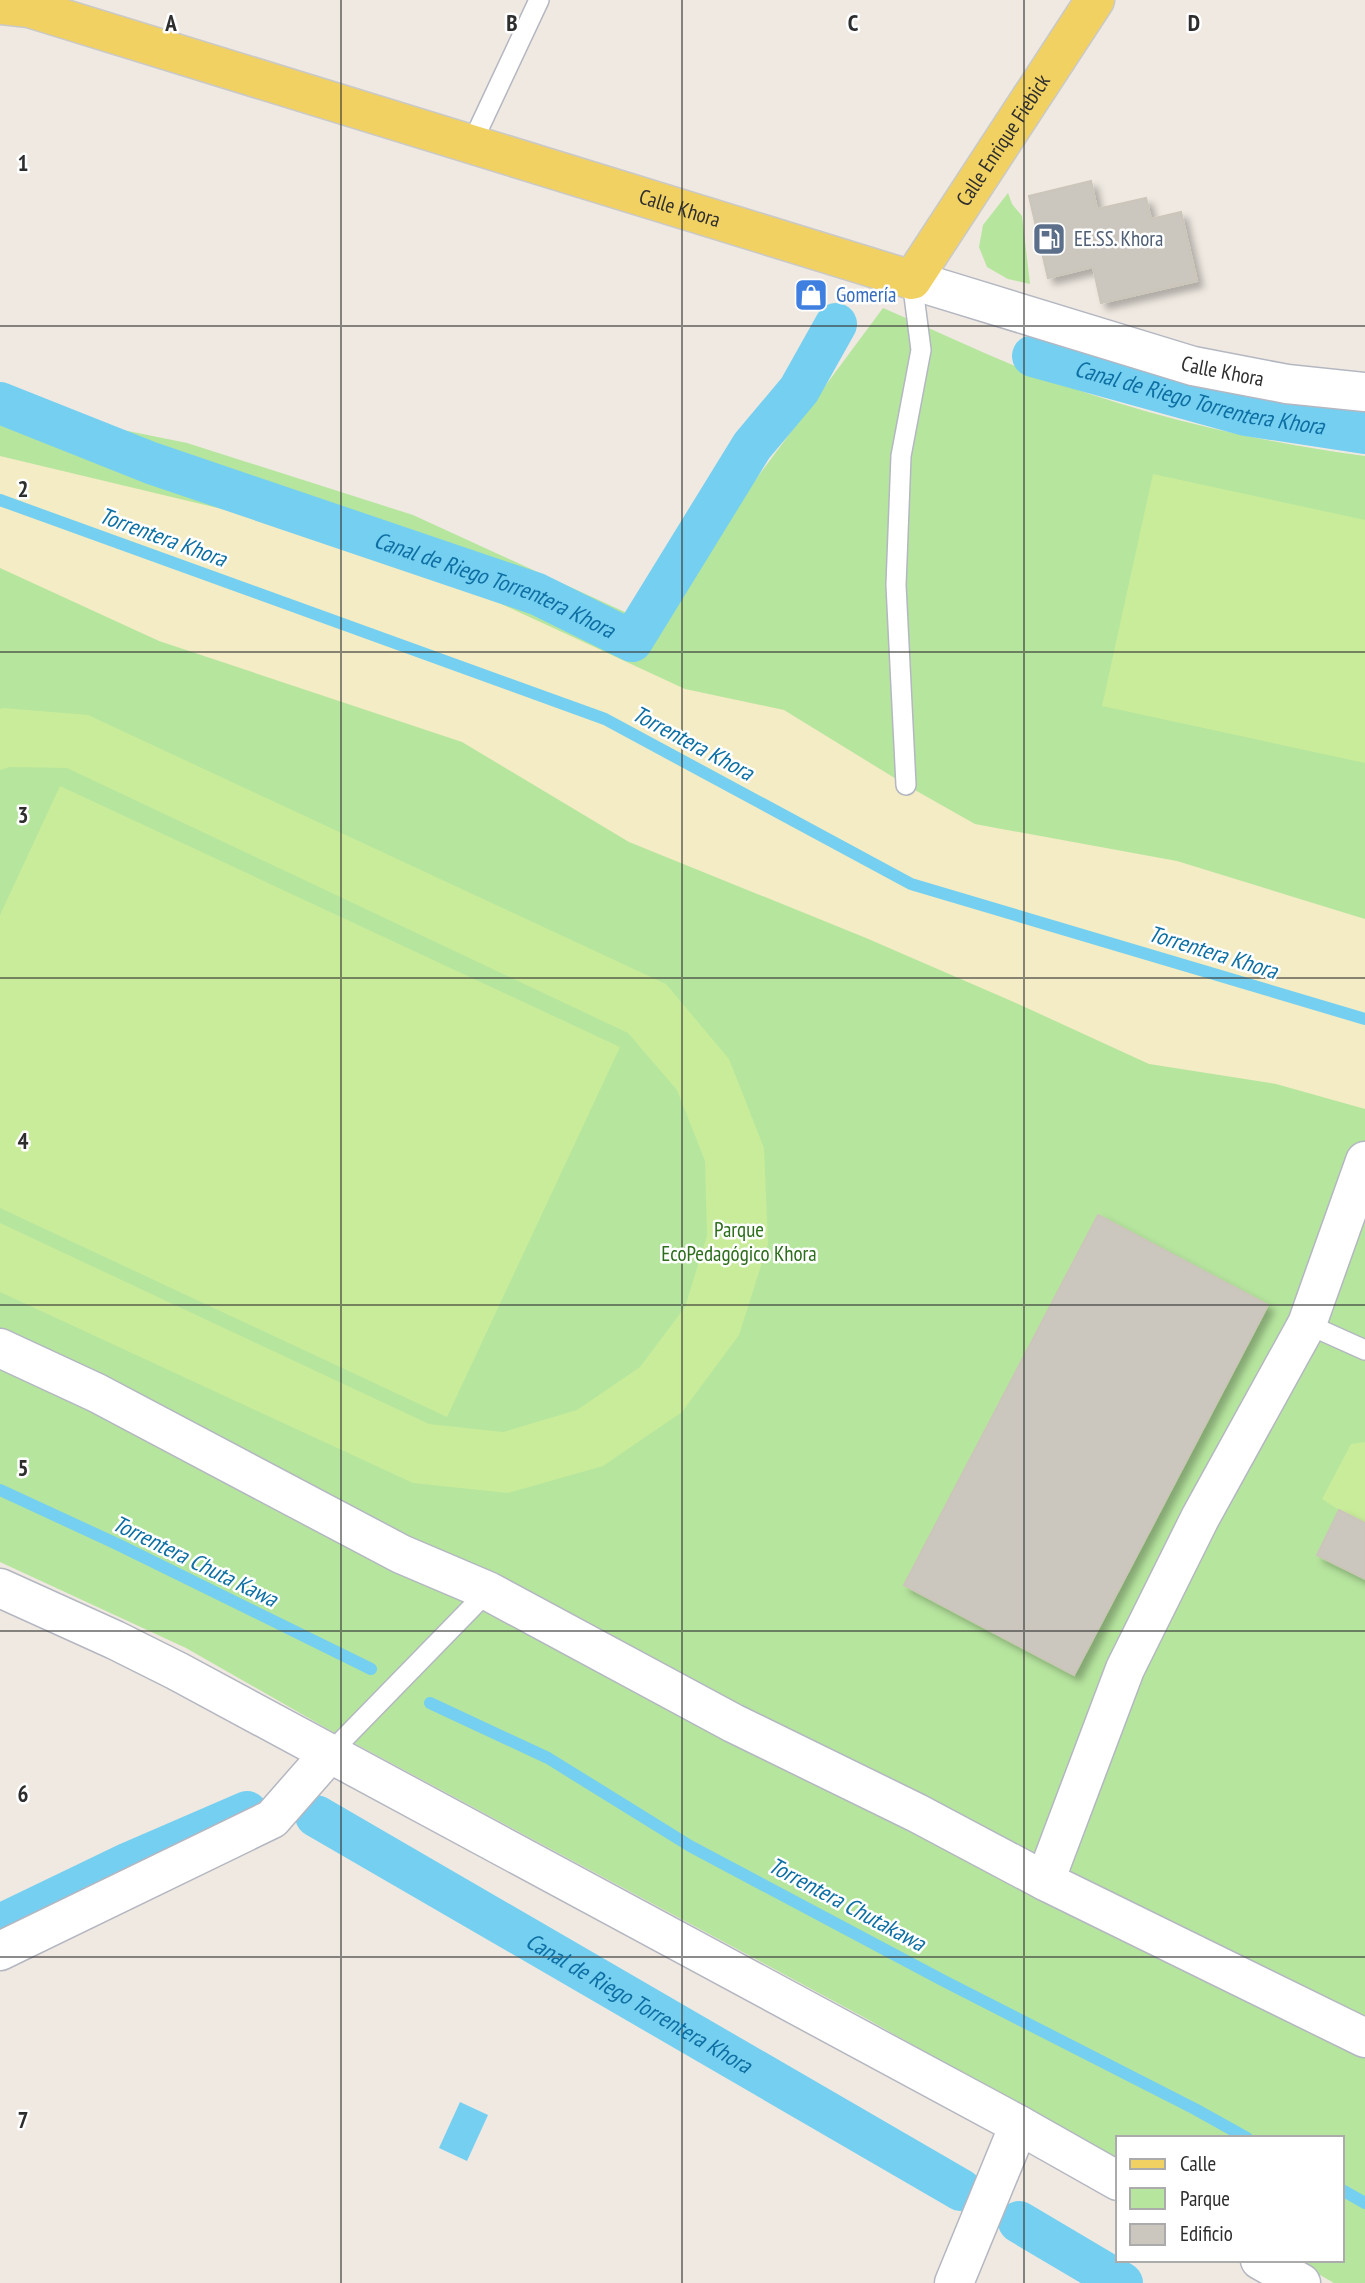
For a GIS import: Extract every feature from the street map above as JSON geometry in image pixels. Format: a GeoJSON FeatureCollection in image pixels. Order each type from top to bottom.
{"type":"FeatureCollection","features":[{"type":"Feature","properties":{"kind":"main road","name":"Calle Enrique Fiebick"},"geometry":{"type":"LineString","coordinates":[[912,280],[1095,0]]}},
{"type":"Feature","properties":{"kind":"main road","name":"Calle Khora"},"geometry":{"type":"LineString","coordinates":[[0,5],[29,8],[912,280]]}},
{"type":"Feature","properties":{"kind":"street","name":"Calle Khora"},"geometry":{"type":"LineString","coordinates":[[912,280],[1193,366],[1287,384],[1365,392]]}},
{"type":"Feature","properties":{"kind":"street"},"geometry":{"type":"LineString","coordinates":[[1045,1881],[1125,1669],[1200,1518],[1307,1324],[1365,1161]]}},
{"type":"Feature","properties":{"kind":"street"},"geometry":{"type":"LineString","coordinates":[[0,1348],[97,1393],[401,1554],[488,1591],[733,1723],[917,1813],[1045,1881],[1365,2038]]}},
{"type":"Feature","properties":{"kind":"street"},"geometry":{"type":"LineString","coordinates":[[0,1588],[115,1640],[1019,2125],[1116,2180]]}},
{"type":"Feature","properties":{"kind":"street"},"geometry":{"type":"LineString","coordinates":[[0,1951],[272,1819],[329,1754]]}},
{"type":"Feature","properties":{"kind":"street"},"geometry":{"type":"LineString","coordinates":[[954,2283],[1019,2125]]}},
{"type":"Feature","properties":{"kind":"street"},"geometry":{"type":"LineString","coordinates":[[1264,2262],[1301,2283]]}},
{"type":"Feature","properties":{"kind":"lane"},"geometry":{"type":"LineString","coordinates":[[471,145],[539,0]]}},
{"type":"Feature","properties":{"kind":"lane"},"geometry":{"type":"LineString","coordinates":[[906,785],[895,584],[901,456],[921,351],[912,280]]}},
{"type":"Feature","properties":{"kind":"lane"},"geometry":{"type":"LineString","coordinates":[[1307,1324],[1365,1350]]}},
{"type":"Feature","properties":{"kind":"lane"},"geometry":{"type":"LineString","coordinates":[[329,1754],[488,1591]]}},
{"type":"Feature","properties":{"kind":"green space"},"geometry":{"type":"Polygon","coordinates":[[[1008,193],[1012,204],[1022,216],[1030,284],[1008,279],[987,267],[979,247],[983,225],[1008,193]]]}},
{"type":"Feature","properties":{"kind":"green space","name":"Parque EcoPedagógico Khora"},"geometry":{"type":"Polygon","coordinates":[[[883,308],[993,357],[1111,401],[1237,434],[1365,456],[1365,2283],[1334,2283],[1297,2262],[1344,2262],[1344,2136],[1116,2136],[1116,2160],[867,2019],[326,1728],[186,1648],[0,1562],[0,405],[187,443],[413,515],[649,623],[883,308]]]}},
{"type":"Feature","properties":{"kind":"green space"},"geometry":{"type":"Polygon","coordinates":[[[1153,474],[1365,520],[1365,763],[1102,706],[1153,474]]]}},
{"type":"Feature","properties":{"kind":"green space"},"geometry":{"type":"Polygon","coordinates":[[[0,709],[88,715],[666,984],[729,1059],[764,1148],[768,1244],[739,1335],[682,1412],[603,1466],[508,1493],[413,1483],[0,1292],[0,1223],[429,1424],[503,1432],[577,1410],[640,1367],[685,1307],[707,1236],[705,1161],[677,1090],[628,1033],[67,768],[10,767],[0,770],[0,709]]]}},
{"type":"Feature","properties":{"kind":"green space"},"geometry":{"type":"Polygon","coordinates":[[[60,786],[620,1047],[447,1417],[0,1208],[0,915],[60,786]]]}},
{"type":"Feature","properties":{"kind":"green space"},"geometry":{"type":"Polygon","coordinates":[[[1365,1442],[1365,1579],[1317,1555],[1339,1510],[1322,1499],[1351,1444],[1365,1442]]]}},
{"type":"Feature","properties":{"kind":"sand","name":"Torrentera Khora"},"geometry":{"type":"Polygon","coordinates":[[[0,456],[310,530],[471,590],[685,689],[784,710],[975,824],[1177,861],[1365,919],[1365,1109],[1276,1084],[1149,1064],[866,938],[629,842],[462,742],[159,641],[0,568],[0,456]]]}},
{"type":"Feature","properties":{"kind":"water"},"geometry":{"type":"Polygon","coordinates":[[[460,2102],[488,2115],[467,2161],[439,2148],[460,2102]]]}},
{"type":"Feature","properties":{"kind":"building"},"geometry":{"type":"Polygon","coordinates":[[[1091,181],[1097,209],[1146,198],[1151,219],[1181,212],[1197,281],[1101,303],[1093,267],[1048,278],[1029,196],[1091,181]]]}},
{"type":"Feature","properties":{"kind":"building"},"geometry":{"type":"Polygon","coordinates":[[[1098,1215],[1268,1305],[1074,1675],[904,1585],[1098,1215]]]}},
{"type":"Feature","properties":{"kind":"building"},"geometry":{"type":"Polygon","coordinates":[[[1339,1510],[1365,1523],[1365,1579],[1317,1555],[1339,1510]]]}},
{"type":"Feature","properties":{"kind":"waterway","name":"Canal de Riego Torrentera Khora"},"geometry":{"type":"LineString","coordinates":[[0,403],[151,463],[537,594],[632,641],[752,446],[799,390],[836,324]]}},
{"type":"Feature","properties":{"kind":"waterway","name":"Canal de Riego Torrentera Khora"},"geometry":{"type":"LineString","coordinates":[[1033,356],[1246,415],[1365,433]]}},
{"type":"Feature","properties":{"kind":"waterway","name":"Torrentera Khora"},"geometry":{"type":"LineString","coordinates":[[0,500],[605,719],[911,884],[1365,1019]]}},
{"type":"Feature","properties":{"kind":"waterway","name":"Torrentera Chuta Kawa"},"geometry":{"type":"LineString","coordinates":[[0,1490],[117,1544],[371,1669]]}},
{"type":"Feature","properties":{"kind":"waterway","name":"Torrentera Chutakawa"},"geometry":{"type":"LineString","coordinates":[[430,1703],[548,1758],[690,1846],[1243,2136]]}},
{"type":"Feature","properties":{"kind":"waterway","name":"Canal de Riego Torrentera Khora"},"geometry":{"type":"LineString","coordinates":[[0,1925],[129,1863],[247,1812]]}},
{"type":"Feature","properties":{"kind":"waterway","name":"Canal de Riego Torrentera Khora"},"geometry":{"type":"LineString","coordinates":[[316,1816],[961,2190]]}},
{"type":"Feature","properties":{"kind":"waterway","name":"Torrentera Chutakawa"},"geometry":{"type":"LineString","coordinates":[[1344,2191],[1365,2203]]}},
{"type":"Feature","properties":{"kind":"waterway","name":"Canal de Riego Torrentera Khora"},"geometry":{"type":"LineString","coordinates":[[1019,2222],[1122,2283]]}},
{"type":"Feature","properties":{"kind":"place","name":"EE.SS. Khora"},"geometry":{"type":"Point","coordinates":[1049,239]}},
{"type":"Feature","properties":{"kind":"place","name":"Gomería"},"geometry":{"type":"Point","coordinates":[811,295]}}]}
